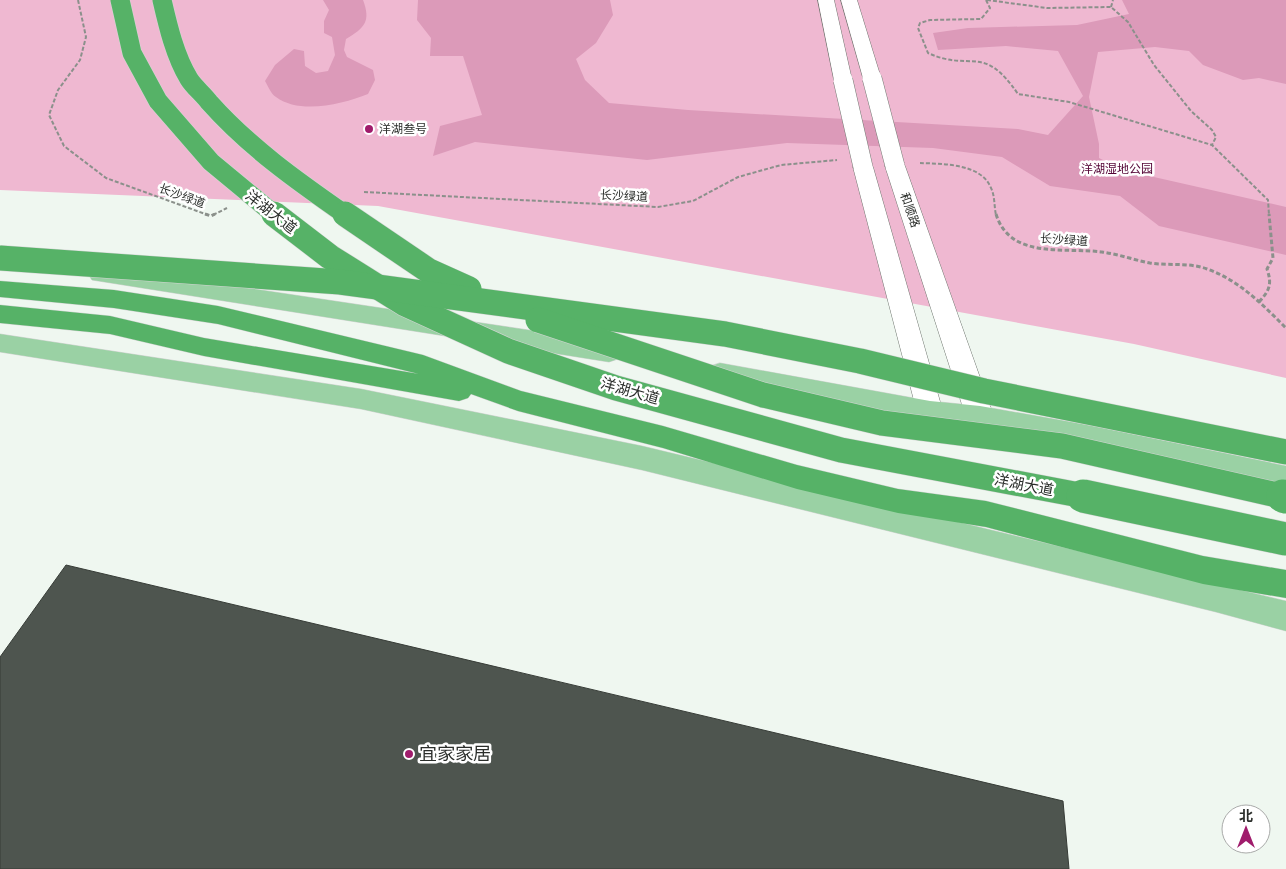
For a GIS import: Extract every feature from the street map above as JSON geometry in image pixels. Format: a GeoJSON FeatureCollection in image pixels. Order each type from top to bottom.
{"type":"FeatureCollection","features":[{"type":"Feature","properties":{"kind":"highway","name":"洋湖大道"},"geometry":{"type":"LineString","coordinates":[[120,0],[132,53],[158,100],[211,162],[237,185],[330,257],[405,304],[508,352],[616,388],[841,450],[1098,499],[1286,539]]}},
{"type":"Feature","properties":{"kind":"highway"},"geometry":{"type":"LineString","coordinates":[[162,0],[168,32],[189,80],[217,112],[252,145],[289,176],[429,271],[544,322],[763,395],[882,423],[1062,446],[1286,497]]}},
{"type":"Feature","properties":{"kind":"highway"},"geometry":{"type":"LineString","coordinates":[[0,258],[340,282],[716,332],[1286,452]]}},
{"type":"Feature","properties":{"kind":"highway"},"geometry":{"type":"LineString","coordinates":[[0,289],[114,299],[218,315],[423,365],[518,401]]}},
{"type":"Feature","properties":{"kind":"highway"},"geometry":{"type":"LineString","coordinates":[[0,314],[110,325],[204,347],[518,401],[663,437],[798,477],[889,499],[986,514],[1203,570],[1286,584]]}},
{"type":"Feature","properties":{"kind":"main road"},"geometry":{"type":"LineString","coordinates":[[826,0],[844,80],[854,164],[930,412]]}},
{"type":"Feature","properties":{"kind":"main road","name":"和顺路"},"geometry":{"type":"LineString","coordinates":[[849,0],[872,78],[904,164],[980,417]]}},
{"type":"Feature","properties":{"kind":"main road"},"geometry":{"type":"LineString","coordinates":[[0,258],[574,345],[930,412],[980,417],[1093,437],[1286,478]]}},
{"type":"Feature","properties":{"kind":"main road"},"geometry":{"type":"LineString","coordinates":[[0,343],[361,399],[622,454],[1216,596],[1286,616]]}},
{"type":"Feature","properties":{"kind":"path","name":"长沙绿道"},"geometry":{"type":"LineString","coordinates":[[78,0],[86,36],[80,60],[58,90],[49,115],[64,146],[106,178],[211,216],[228,208]]}},
{"type":"Feature","properties":{"kind":"path"},"geometry":{"type":"LineString","coordinates":[[1212,144],[1216,137],[1212,130],[1191,111],[1154,65],[1128,22],[1110,7],[1047,8],[987,0],[990,8],[987,14],[980,19],[930,20],[920,23],[918,28],[928,53],[948,60],[979,61],[992,66],[1006,77],[1018,94],[1069,102],[1212,144],[1268,200],[1273,258],[1267,269],[1272,283],[1271,290],[1259,302]]}},
{"type":"Feature","properties":{"kind":"path"},"geometry":{"type":"LineString","coordinates":[[1110,7],[1113,0]]}},
{"type":"Feature","properties":{"kind":"path","name":"长沙绿道"},"geometry":{"type":"LineString","coordinates":[[359,192],[658,206],[693,201],[738,176],[781,165],[826,160],[854,164]]}},
{"type":"Feature","properties":{"kind":"path","name":"长沙绿道"},"geometry":{"type":"LineString","coordinates":[[904,164],[942,164],[967,168],[982,177],[992,186],[995,216],[1000,227],[1016,241],[1038,248],[1099,251],[1154,263],[1193,266],[1224,276],[1259,302],[1286,328]]}},
{"type":"Feature","properties":{"kind":"green space","name":"洋湖湿地公园"},"geometry":{"type":"Polygon","coordinates":[[[0,0],[1286,0],[1286,378],[1134,344],[378,206],[0,190],[0,0]]]}},
{"type":"Feature","properties":{"kind":"shaded area"},"geometry":{"type":"Polygon","coordinates":[[[323,0],[363,0],[366,13],[365,23],[358,31],[346,39],[344,50],[347,57],[373,70],[375,80],[368,94],[334,104],[309,107],[297,106],[274,96],[265,81],[275,65],[294,49],[304,51],[305,66],[316,73],[328,71],[335,55],[332,37],[324,33],[324,21],[329,10],[323,0]]]}},
{"type":"Feature","properties":{"kind":"shaded area"},"geometry":{"type":"Polygon","coordinates":[[[418,0],[610,0],[613,15],[596,43],[576,59],[585,80],[609,103],[688,110],[1018,129],[1048,135],[1083,96],[1058,51],[1006,46],[938,50],[933,33],[968,28],[1077,25],[1129,14],[1122,0],[1286,0],[1286,84],[1259,78],[1243,80],[1203,65],[1189,51],[1155,47],[1098,52],[1089,97],[1099,144],[1099,158],[1123,170],[1286,207],[1286,255],[1159,226],[1120,196],[1050,186],[1002,157],[933,148],[787,143],[647,160],[475,142],[433,156],[440,126],[482,115],[463,56],[430,56],[431,38],[417,20],[418,0]]]}},
{"type":"Feature","properties":{"kind":"building","name":"宜家家居"},"geometry":{"type":"Polygon","coordinates":[[[66,565],[1063,801],[1069,869],[0,869],[0,657],[66,565]]]}},
{"type":"Feature","properties":{"kind":"place","name":"洋湖叁号"},"geometry":{"type":"Point","coordinates":[369,129]}},
{"type":"Feature","properties":{"kind":"place","name":"宜家家居"},"geometry":{"type":"Point","coordinates":[409,754]}}]}
